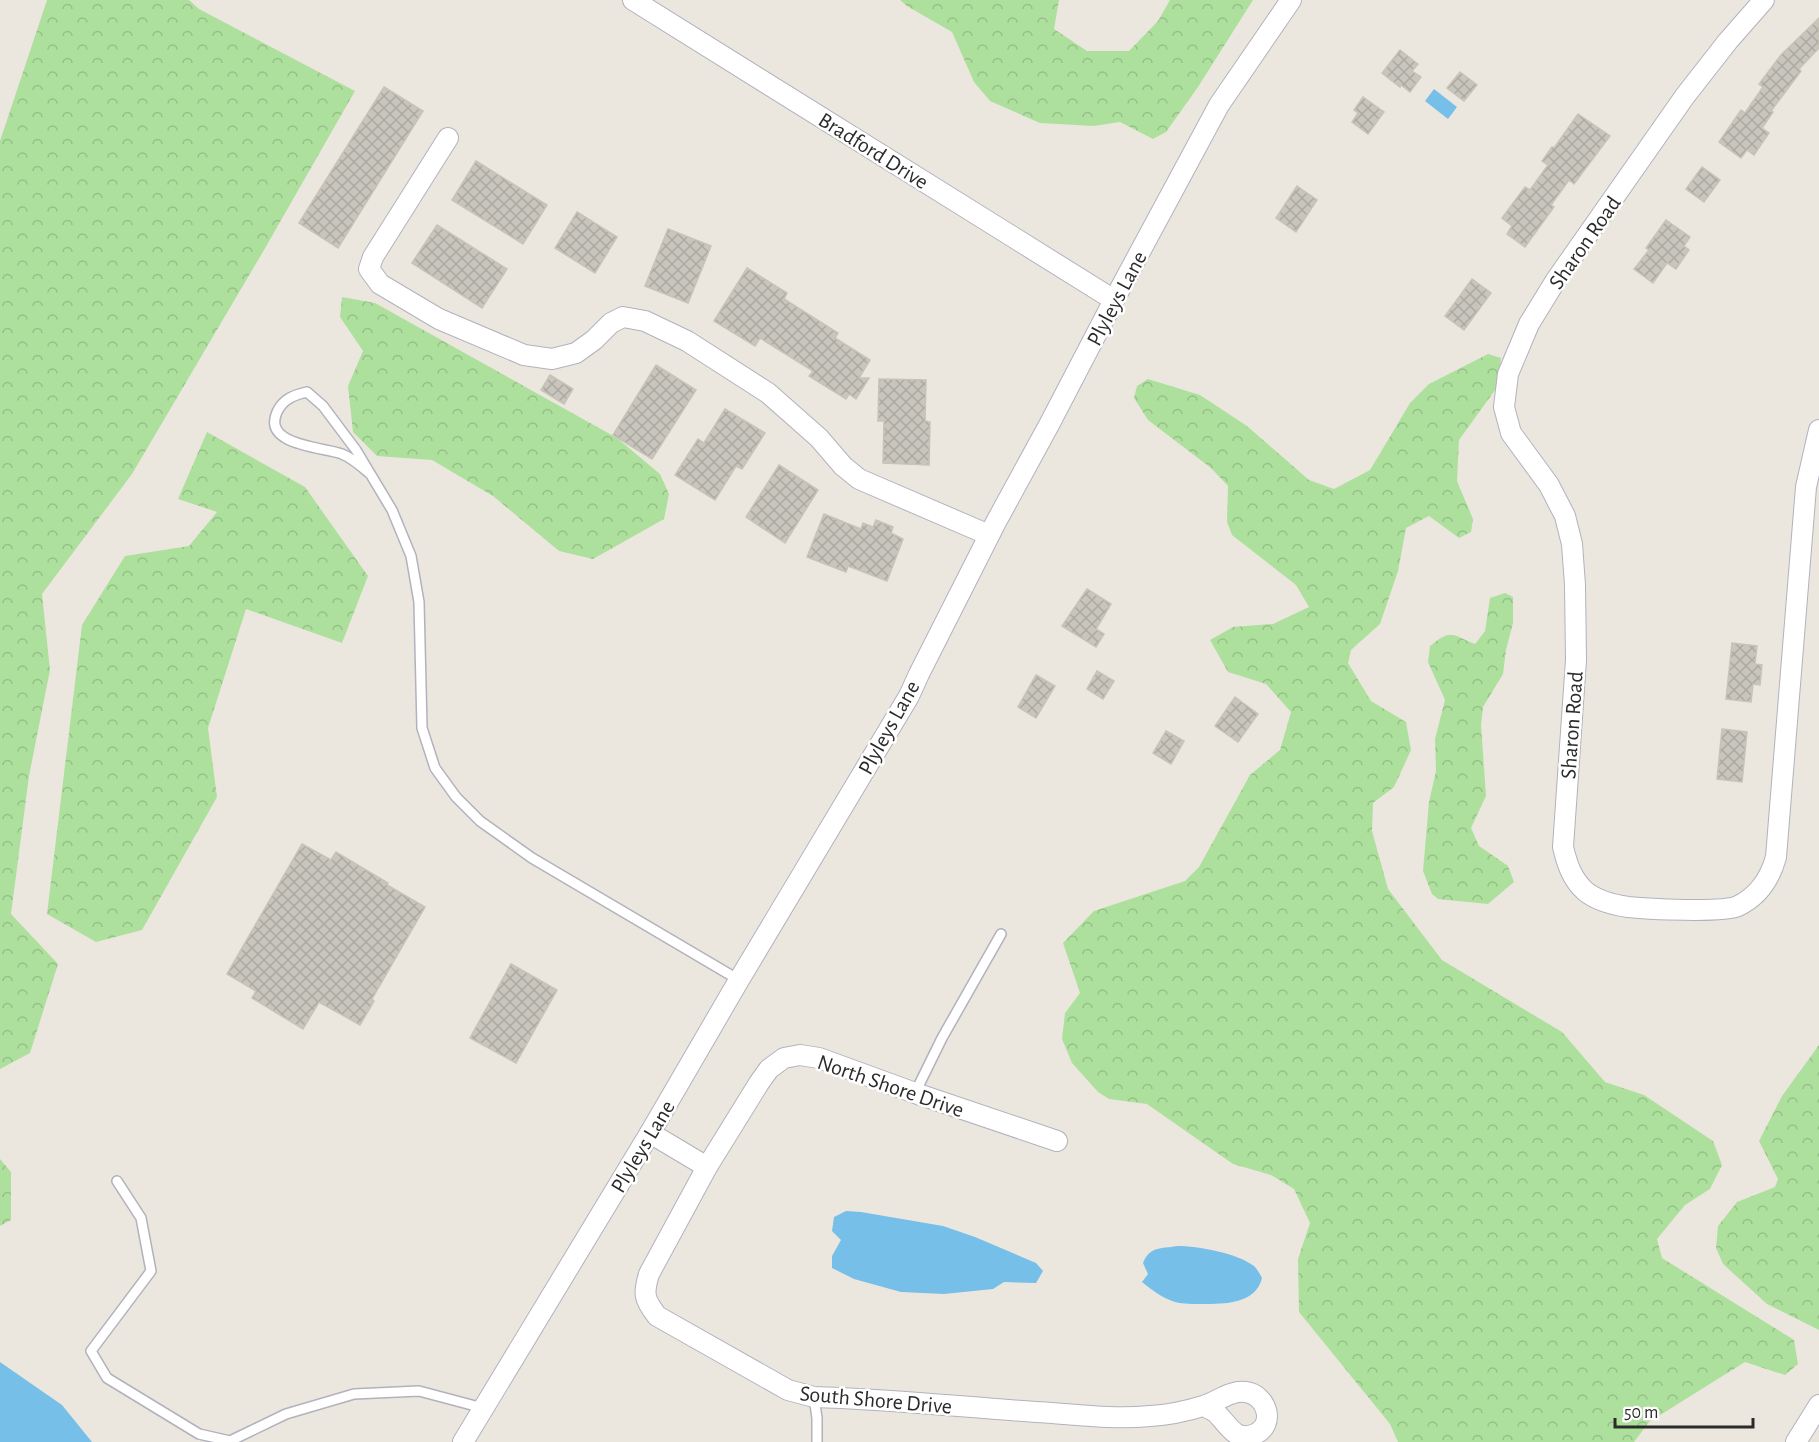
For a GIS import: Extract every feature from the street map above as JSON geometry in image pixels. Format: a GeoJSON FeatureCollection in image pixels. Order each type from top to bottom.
{"type":"FeatureCollection","features":[{"type":"Feature","properties":{"kind":"street","name":"Bradford Drive"},"geometry":{"type":"LineString","coordinates":[[633,0],[1114,300]]}},
{"type":"Feature","properties":{"kind":"street","name":"Plyleys Lane"},"geometry":{"type":"LineString","coordinates":[[463,1442],[650,1133],[909,696],[989,535],[1219,105],[1291,0]]}},
{"type":"Feature","properties":{"kind":"street","name":"Sharon Road"},"geometry":{"type":"LineString","coordinates":[[1764,0],[1685,96],[1556,280],[1529,324],[1508,374],[1504,407],[1511,433],[1549,485],[1565,516],[1572,544],[1576,660],[1563,847],[1568,865],[1576,880],[1587,892],[1600,899],[1626,907],[1715,910],[1736,908],[1754,898],[1772,873],[1776,857],[1806,487],[1819,430]]}},
{"type":"Feature","properties":{"kind":"street"},"geometry":{"type":"LineString","coordinates":[[448,138],[373,257],[369,269],[380,284],[439,319],[524,355],[552,359],[576,352],[594,340],[611,323],[623,317],[645,321],[687,341],[768,393],[819,438],[843,466],[859,479],[989,535]]}},
{"type":"Feature","properties":{"kind":"street","name":"North Shore Drive"},"geometry":{"type":"LineString","coordinates":[[707,1167],[769,1069],[784,1058],[800,1055],[819,1058],[1057,1141]]}},
{"type":"Feature","properties":{"kind":"street"},"geometry":{"type":"LineString","coordinates":[[650,1133],[707,1167]]}},
{"type":"Feature","properties":{"kind":"street","name":"South Shore Drive"},"geometry":{"type":"LineString","coordinates":[[707,1167],[649,1274],[644,1289],[646,1303],[657,1316],[788,1390],[814,1397],[1102,1416],[1150,1416],[1204,1406]]}},
{"type":"Feature","properties":{"kind":"street"},"geometry":{"type":"LineString","coordinates":[[1796,1442],[1819,1406]]}},
{"type":"Feature","properties":{"kind":"lane"},"geometry":{"type":"LineString","coordinates":[[369,473],[342,454],[296,443],[283,437],[276,426],[276,414],[283,402],[295,394],[307,392],[323,406],[356,450],[392,510],[411,556],[419,602],[422,728],[435,768],[456,797],[480,821],[532,858],[739,980]]}},
{"type":"Feature","properties":{"kind":"lane"},"geometry":{"type":"LineString","coordinates":[[915,1093],[942,1038],[1001,934]]}},
{"type":"Feature","properties":{"kind":"lane"},"geometry":{"type":"LineString","coordinates":[[117,1181],[141,1218],[151,1271],[91,1351],[107,1378],[199,1434],[230,1440],[286,1414],[354,1394],[419,1391],[483,1408]]}},
{"type":"Feature","properties":{"kind":"lane"},"geometry":{"type":"LineString","coordinates":[[814,1397],[817,1442]]}},
{"type":"Feature","properties":{"kind":"green space"},"geometry":{"type":"Polygon","coordinates":[[[47,0],[189,0],[199,9],[355,91],[132,474],[42,594],[50,670],[29,776],[11,914],[58,964],[30,1053],[0,1069],[0,141],[47,0]]]}},
{"type":"Feature","properties":{"kind":"green space"},"geometry":{"type":"Polygon","coordinates":[[[900,0],[1059,0],[1054,29],[1087,51],[1129,51],[1158,21],[1170,0],[1253,0],[1198,87],[1166,132],[1153,139],[1120,122],[1094,126],[1040,123],[990,101],[974,82],[952,32],[900,0]]]}},
{"type":"Feature","properties":{"kind":"green space"},"geometry":{"type":"Polygon","coordinates":[[[342,297],[375,303],[617,438],[660,474],[669,494],[664,519],[593,559],[559,551],[493,496],[432,460],[377,456],[353,432],[348,386],[363,351],[340,317],[342,297]]]}},
{"type":"Feature","properties":{"kind":"green space"},"geometry":{"type":"Polygon","coordinates":[[[1488,354],[1501,358],[1498,386],[1459,440],[1457,481],[1473,519],[1471,532],[1459,538],[1429,516],[1406,528],[1398,571],[1380,624],[1351,650],[1348,663],[1371,701],[1406,722],[1411,750],[1394,787],[1373,803],[1372,831],[1388,889],[1442,960],[1562,1032],[1605,1082],[1644,1095],[1713,1141],[1722,1165],[1710,1189],[1685,1205],[1657,1239],[1662,1258],[1794,1340],[1798,1364],[1785,1375],[1745,1362],[1649,1422],[1634,1442],[1398,1442],[1390,1424],[1299,1312],[1298,1259],[1310,1223],[1294,1189],[1271,1175],[1233,1164],[1147,1104],[1109,1099],[1098,1092],[1072,1063],[1062,1039],[1065,1013],[1080,993],[1063,943],[1094,911],[1185,881],[1199,867],[1250,775],[1280,750],[1291,712],[1266,684],[1228,672],[1210,640],[1233,627],[1273,624],[1309,607],[1296,585],[1232,535],[1227,522],[1228,486],[1211,468],[1148,420],[1134,398],[1137,386],[1148,379],[1200,395],[1247,426],[1309,480],[1334,489],[1370,470],[1410,403],[1429,384],[1488,354]]]}},
{"type":"Feature","properties":{"kind":"green space"},"geometry":{"type":"Polygon","coordinates":[[[207,432],[305,487],[368,576],[342,643],[246,609],[208,728],[217,797],[142,930],[96,942],[47,914],[82,625],[125,556],[189,546],[217,512],[178,499],[207,432]]]}},
{"type":"Feature","properties":{"kind":"green space"},"geometry":{"type":"Polygon","coordinates":[[[1505,593],[1513,597],[1513,623],[1503,674],[1483,707],[1481,725],[1486,796],[1471,828],[1479,846],[1508,866],[1514,882],[1488,904],[1438,899],[1432,894],[1423,871],[1429,802],[1436,771],[1435,739],[1445,700],[1428,662],[1430,646],[1448,635],[1475,644],[1485,631],[1490,598],[1505,593]]]}},
{"type":"Feature","properties":{"kind":"green space"},"geometry":{"type":"Polygon","coordinates":[[[1819,1045],[1819,1330],[1767,1304],[1723,1264],[1716,1248],[1718,1226],[1737,1202],[1775,1187],[1778,1179],[1759,1141],[1782,1096],[1819,1045]]]}},
{"type":"Feature","properties":{"kind":"green space"},"geometry":{"type":"Polygon","coordinates":[[[0,1159],[11,1172],[11,1220],[0,1226],[0,1159]]]}},
{"type":"Feature","properties":{"kind":"water"},"geometry":{"type":"Polygon","coordinates":[[[1434,89],[1457,107],[1448,119],[1425,101],[1434,89]]]}},
{"type":"Feature","properties":{"kind":"water"},"geometry":{"type":"Polygon","coordinates":[[[846,1211],[943,1226],[1036,1263],[1043,1271],[1036,1283],[1004,1282],[993,1289],[944,1294],[901,1292],[854,1279],[832,1268],[832,1256],[841,1240],[832,1231],[834,1217],[846,1211]]]}},
{"type":"Feature","properties":{"kind":"water"},"geometry":{"type":"Polygon","coordinates":[[[1177,1246],[1217,1251],[1247,1261],[1255,1267],[1262,1278],[1259,1287],[1246,1298],[1229,1303],[1185,1304],[1166,1298],[1142,1282],[1148,1274],[1143,1263],[1152,1251],[1177,1246]]]}},
{"type":"Feature","properties":{"kind":"water"},"geometry":{"type":"Polygon","coordinates":[[[0,1362],[62,1405],[92,1442],[0,1442],[0,1362]]]}},
{"type":"Feature","properties":{"kind":"building"},"geometry":{"type":"Polygon","coordinates":[[[1819,18],[1819,48],[1799,69],[1801,71],[1771,111],[1773,112],[1762,128],[1769,133],[1754,155],[1747,150],[1741,158],[1719,142],[1741,110],[1745,113],[1763,87],[1759,84],[1781,55],[1819,18]]]}},
{"type":"Feature","properties":{"kind":"building"},"geometry":{"type":"Polygon","coordinates":[[[1400,50],[1418,64],[1412,71],[1421,77],[1410,92],[1382,73],[1400,50]]]}},
{"type":"Feature","properties":{"kind":"building"},"geometry":{"type":"Polygon","coordinates":[[[1460,72],[1477,85],[1464,101],[1447,88],[1460,72]]]}},
{"type":"Feature","properties":{"kind":"building"},"geometry":{"type":"Polygon","coordinates":[[[384,87],[423,111],[338,248],[299,223],[384,87]]]}},
{"type":"Feature","properties":{"kind":"building"},"geometry":{"type":"Polygon","coordinates":[[[1363,97],[1384,112],[1368,134],[1352,122],[1358,113],[1354,110],[1363,97]]]}},
{"type":"Feature","properties":{"kind":"building"},"geometry":{"type":"Polygon","coordinates":[[[1578,114],[1610,136],[1574,184],[1569,180],[1551,205],[1554,207],[1525,247],[1507,234],[1512,226],[1502,218],[1525,187],[1530,190],[1548,165],[1542,161],[1578,114]]]}},
{"type":"Feature","properties":{"kind":"building"},"geometry":{"type":"Polygon","coordinates":[[[476,161],[547,205],[523,244],[452,200],[476,161]]]}},
{"type":"Feature","properties":{"kind":"building"},"geometry":{"type":"Polygon","coordinates":[[[1702,167],[1720,180],[1704,202],[1686,189],[1702,167]]]}},
{"type":"Feature","properties":{"kind":"building"},"geometry":{"type":"Polygon","coordinates":[[[1297,186],[1317,200],[1296,232],[1276,218],[1297,186]]]}},
{"type":"Feature","properties":{"kind":"building"},"geometry":{"type":"Polygon","coordinates":[[[577,212],[617,237],[595,273],[555,248],[577,212]]]}},
{"type":"Feature","properties":{"kind":"building"},"geometry":{"type":"Polygon","coordinates":[[[1666,220],[1690,237],[1684,246],[1689,250],[1676,269],[1667,263],[1653,283],[1634,269],[1649,250],[1646,248],[1666,220]]]}},
{"type":"Feature","properties":{"kind":"building"},"geometry":{"type":"Polygon","coordinates":[[[437,225],[507,269],[482,308],[412,263],[437,225]]]}},
{"type":"Feature","properties":{"kind":"building"},"geometry":{"type":"Polygon","coordinates":[[[668,229],[711,246],[688,303],[645,286],[668,229]]]}},
{"type":"Feature","properties":{"kind":"building"},"geometry":{"type":"Polygon","coordinates":[[[747,268],[787,293],[784,299],[838,333],[835,338],[870,360],[859,378],[869,378],[856,399],[849,394],[846,399],[809,376],[813,371],[760,338],[755,346],[714,321],[747,268]]]}},
{"type":"Feature","properties":{"kind":"building"},"geometry":{"type":"Polygon","coordinates":[[[1472,279],[1491,293],[1464,330],[1445,316],[1472,279]]]}},
{"type":"Feature","properties":{"kind":"building"},"geometry":{"type":"Polygon","coordinates":[[[656,365],[696,390],[652,459],[613,435],[656,365]]]}},
{"type":"Feature","properties":{"kind":"building"},"geometry":{"type":"Polygon","coordinates":[[[550,375],[573,389],[564,404],[541,390],[550,375]]]}},
{"type":"Feature","properties":{"kind":"building"},"geometry":{"type":"Polygon","coordinates":[[[879,379],[926,380],[925,421],[930,422],[929,465],[883,463],[884,421],[878,421],[879,379]]]}},
{"type":"Feature","properties":{"kind":"building"},"geometry":{"type":"Polygon","coordinates":[[[725,409],[765,433],[742,469],[736,466],[715,500],[675,475],[698,439],[704,443],[725,409]]]}},
{"type":"Feature","properties":{"kind":"building"},"geometry":{"type":"Polygon","coordinates":[[[779,465],[818,490],[785,543],[746,517],[779,465]]]}},
{"type":"Feature","properties":{"kind":"building"},"geometry":{"type":"Polygon","coordinates":[[[824,514],[861,529],[863,523],[873,527],[876,520],[893,527],[891,533],[903,539],[887,581],[848,566],[846,572],[807,557],[824,514]]]}},
{"type":"Feature","properties":{"kind":"building"},"geometry":{"type":"Polygon","coordinates":[[[1087,589],[1111,604],[1096,629],[1104,634],[1096,647],[1062,626],[1087,589]]]}},
{"type":"Feature","properties":{"kind":"building"},"geometry":{"type":"Polygon","coordinates":[[[1732,643],[1757,646],[1755,664],[1762,665],[1760,685],[1753,684],[1751,702],[1726,699],[1732,643]]]}},
{"type":"Feature","properties":{"kind":"building"},"geometry":{"type":"Polygon","coordinates":[[[1097,671],[1114,681],[1103,699],[1087,689],[1097,671]]]}},
{"type":"Feature","properties":{"kind":"building"},"geometry":{"type":"Polygon","coordinates":[[[1036,675],[1055,686],[1036,718],[1018,707],[1036,675]]]}},
{"type":"Feature","properties":{"kind":"building"},"geometry":{"type":"Polygon","coordinates":[[[1235,697],[1258,714],[1238,742],[1215,726],[1235,697]]]}},
{"type":"Feature","properties":{"kind":"building"},"geometry":{"type":"Polygon","coordinates":[[[1722,729],[1747,732],[1742,782],[1717,779],[1722,729]]]}},
{"type":"Feature","properties":{"kind":"building"},"geometry":{"type":"Polygon","coordinates":[[[1166,731],[1184,741],[1171,764],[1153,753],[1166,731]]]}},
{"type":"Feature","properties":{"kind":"building"},"geometry":{"type":"Polygon","coordinates":[[[302,844],[331,860],[336,852],[425,907],[372,999],[374,1001],[360,1025],[319,1002],[303,1029],[252,998],[256,991],[227,974],[302,844]]]}},
{"type":"Feature","properties":{"kind":"building"},"geometry":{"type":"Polygon","coordinates":[[[511,964],[557,990],[516,1063],[470,1038],[511,964]]]}}]}
